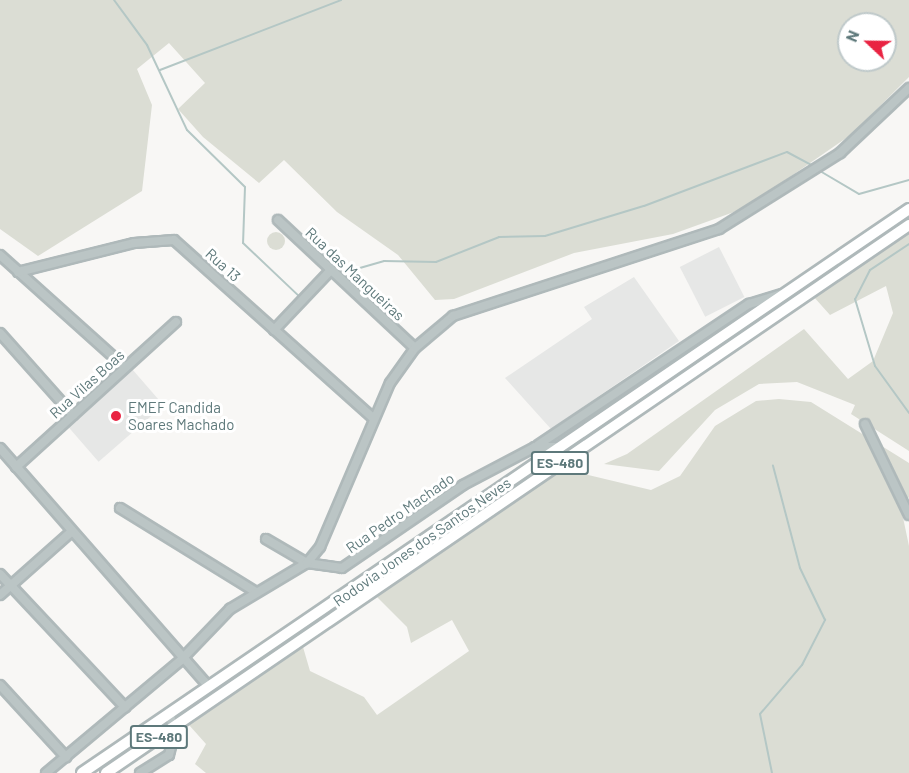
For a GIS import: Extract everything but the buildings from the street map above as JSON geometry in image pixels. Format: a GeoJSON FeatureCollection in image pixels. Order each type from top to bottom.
{"type":"FeatureCollection","features":[{"type":"Feature","properties":{"kind":"main road","name":"Rodovia Jones dos Santos Neves"},"geometry":{"type":"LineString","coordinates":[[82,773],[909,209]]}},
{"type":"Feature","properties":{"kind":"main road","name":"Rodovia Jones dos Santos Neves"},"geometry":{"type":"LineString","coordinates":[[106,773],[909,225]]}},
{"type":"Feature","properties":{"kind":"street"},"geometry":{"type":"LineString","coordinates":[[46,773],[181,660],[230,609],[307,563],[320,548],[373,418],[415,348],[453,316],[474,306],[719,229],[840,153],[909,88]]}},
{"type":"Feature","properties":{"kind":"street","name":"Rua das Mangueiras"},"geometry":{"type":"LineString","coordinates":[[278,220],[415,348]]}},
{"type":"Feature","properties":{"kind":"street","name":"Rua 13"},"geometry":{"type":"LineString","coordinates":[[18,272],[169,238],[373,418]]}},
{"type":"Feature","properties":{"kind":"street"},"geometry":{"type":"LineString","coordinates":[[0,255],[125,367]]}},
{"type":"Feature","properties":{"kind":"street"},"geometry":{"type":"LineString","coordinates":[[274,330],[331,270]]}},
{"type":"Feature","properties":{"kind":"street","name":"Rua Pedro Machado"},"geometry":{"type":"LineString","coordinates":[[307,563],[342,568],[463,485],[535,447],[749,304],[787,293]]}},
{"type":"Feature","properties":{"kind":"street","name":"Rua Vilas Boas"},"geometry":{"type":"LineString","coordinates":[[16,466],[176,322]]}},
{"type":"Feature","properties":{"kind":"street"},"geometry":{"type":"LineString","coordinates":[[0,333],[73,416]]}},
{"type":"Feature","properties":{"kind":"street"},"geometry":{"type":"LineString","coordinates":[[865,424],[909,515]]}},
{"type":"Feature","properties":{"kind":"street","name":"Rua Pedro Machado"},"geometry":{"type":"LineString","coordinates":[[535,447],[561,447]]}},
{"type":"Feature","properties":{"kind":"street"},"geometry":{"type":"LineString","coordinates":[[0,448],[138,611],[181,660],[209,687]]}},
{"type":"Feature","properties":{"kind":"street"},"geometry":{"type":"LineString","coordinates":[[120,508],[256,592]]}},
{"type":"Feature","properties":{"kind":"street"},"geometry":{"type":"LineString","coordinates":[[0,595],[71,532]]}},
{"type":"Feature","properties":{"kind":"street"},"geometry":{"type":"LineString","coordinates":[[267,539],[307,563]]}},
{"type":"Feature","properties":{"kind":"street"},"geometry":{"type":"LineString","coordinates":[[0,574],[125,707]]}},
{"type":"Feature","properties":{"kind":"street"},"geometry":{"type":"LineString","coordinates":[[0,686],[66,757]]}},
{"type":"Feature","properties":{"kind":"street"},"geometry":{"type":"LineString","coordinates":[[140,773],[165,761],[174,727],[170,714]]}},
{"type":"Feature","properties":{"kind":"shaded area"},"geometry":{"type":"Polygon","coordinates":[[[0,0],[909,0],[909,77],[852,134],[745,208],[673,234],[574,253],[454,299],[435,300],[398,255],[337,212],[284,160],[259,183],[203,137],[178,109],[205,83],[169,43],[137,69],[152,105],[142,191],[38,256],[0,229],[0,0]]]}},
{"type":"Feature","properties":{"kind":"shaded area"},"geometry":{"type":"Polygon","coordinates":[[[276,232],[282,235],[285,241],[282,247],[276,250],[270,247],[267,241],[270,235],[276,232]]]}},
{"type":"Feature","properties":{"kind":"shaded area"},"geometry":{"type":"Polygon","coordinates":[[[909,232],[909,451],[851,414],[855,405],[797,382],[759,384],[715,410],[659,471],[604,464],[627,454],[804,329],[848,379],[873,361],[893,313],[886,286],[830,315],[813,296],[909,232]]]}},
{"type":"Feature","properties":{"kind":"shaded area"},"geometry":{"type":"Polygon","coordinates":[[[719,247],[744,297],[705,317],[680,267],[719,247]]]}},
{"type":"Feature","properties":{"kind":"shaded area"},"geometry":{"type":"Polygon","coordinates":[[[634,277],[679,341],[551,429],[505,378],[592,319],[584,307],[634,277]]]}},
{"type":"Feature","properties":{"kind":"shaded area","name":"EMEF Candida Soares Machado"},"geometry":{"type":"Polygon","coordinates":[[[132,369],[163,405],[99,462],[67,425],[132,369]]]}},
{"type":"Feature","properties":{"kind":"shaded area"},"geometry":{"type":"Polygon","coordinates":[[[779,399],[811,402],[909,463],[909,497],[901,508],[909,546],[909,773],[206,773],[195,764],[206,744],[189,725],[303,647],[310,671],[364,697],[377,715],[469,651],[452,620],[411,643],[407,627],[375,595],[559,468],[651,490],[680,476],[715,426],[756,401],[779,399]]]}},
{"type":"Feature","properties":{"kind":"waterway"},"geometry":{"type":"LineString","coordinates":[[114,0],[147,45],[187,130],[245,187],[243,243],[300,297]]}},
{"type":"Feature","properties":{"kind":"waterway"},"geometry":{"type":"LineString","coordinates":[[160,70],[341,0]]}},
{"type":"Feature","properties":{"kind":"waterway"},"geometry":{"type":"LineString","coordinates":[[339,274],[384,261],[436,262],[499,237],[545,236],[644,206],[787,152],[813,166]]}},
{"type":"Feature","properties":{"kind":"waterway"},"geometry":{"type":"LineString","coordinates":[[820,171],[859,194],[909,180]]}},
{"type":"Feature","properties":{"kind":"waterway"},"geometry":{"type":"LineString","coordinates":[[909,244],[870,270],[855,299],[875,366],[909,413]]}},
{"type":"Feature","properties":{"kind":"waterway"},"geometry":{"type":"LineString","coordinates":[[325,282],[333,276]]}},
{"type":"Feature","properties":{"kind":"waterway"},"geometry":{"type":"LineString","coordinates":[[772,773],[760,714],[802,665],[825,620],[800,568],[773,466]]}},
{"type":"Feature","properties":{"kind":"place","name":"EMEF Candida Soares Machado"},"geometry":{"type":"Point","coordinates":[116,416]}}]}
